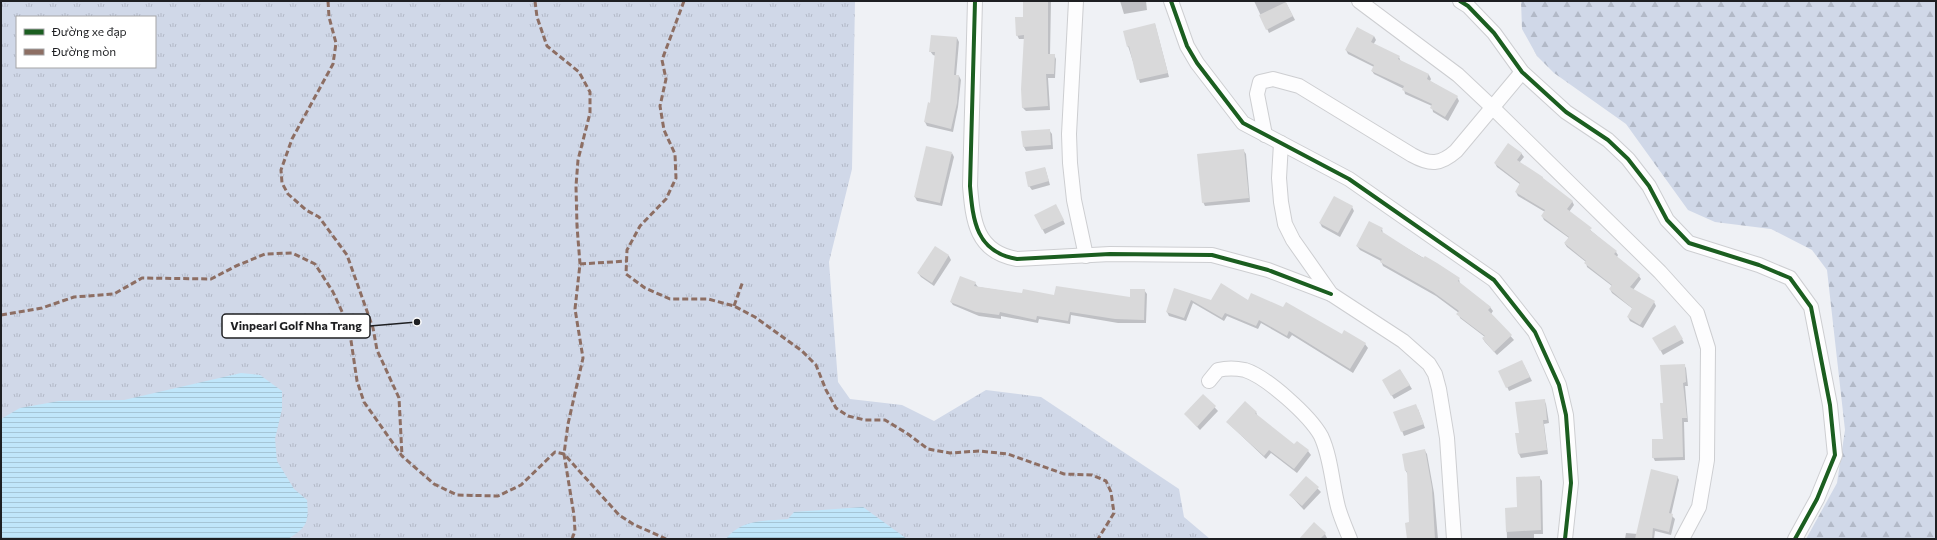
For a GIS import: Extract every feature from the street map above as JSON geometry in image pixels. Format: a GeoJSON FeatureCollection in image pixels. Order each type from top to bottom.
{"type":"FeatureCollection","features":[{"type":"Feature","properties":{"kind":"street"},"geometry":{"type":"LineString","coordinates":[[975,1],[970,186],[972,211],[978,231],[987,246],[993,251],[1007,257],[1029,259],[1110,254],[1212,255],[1268,270],[1331,294],[1403,341],[1429,364],[1435,374],[1440,389],[1447,438],[1454,539]]}},
{"type":"Feature","properties":{"kind":"street"},"geometry":{"type":"LineString","coordinates":[[1076,1],[1070,164],[1074,200],[1086,256]]}},
{"type":"Feature","properties":{"kind":"street"},"geometry":{"type":"LineString","coordinates":[[1171,1],[1187,46],[1197,63],[1243,123],[1349,179],[1494,280],[1535,332],[1559,386],[1566,415],[1571,483],[1565,539]]}},
{"type":"Feature","properties":{"kind":"street"},"geometry":{"type":"LineString","coordinates":[[1359,1],[1458,75],[1655,266],[1697,313],[1708,348],[1707,460],[1699,507],[1682,539]]}},
{"type":"Feature","properties":{"kind":"street"},"geometry":{"type":"LineString","coordinates":[[1460,1],[1468,6],[1494,33],[1522,72],[1566,112],[1608,140],[1628,159],[1649,186],[1667,220],[1689,243],[1759,265],[1790,278],[1811,307],[1830,405],[1835,455],[1817,499],[1795,539]]}},
{"type":"Feature","properties":{"kind":"street"},"geometry":{"type":"LineString","coordinates":[[1265,135],[1257,94],[1260,82],[1266,79],[1288,82],[1299,86],[1412,155],[1423,161],[1434,163],[1447,158],[1456,151],[1522,72]]}},
{"type":"Feature","properties":{"kind":"street"},"geometry":{"type":"LineString","coordinates":[[1281,143],[1279,178],[1285,224],[1293,240],[1331,294]]}},
{"type":"Feature","properties":{"kind":"street"},"geometry":{"type":"LineString","coordinates":[[1209,381],[1218,370],[1232,368],[1246,371],[1263,380],[1288,398],[1304,415],[1320,435],[1327,454],[1338,509],[1350,539]]}},
{"type":"Feature","properties":{"kind":"green space"},"geometry":{"type":"Polygon","coordinates":[[[1,1],[855,1],[852,169],[829,262],[838,382],[850,399],[902,405],[934,421],[986,390],[1041,397],[1179,489],[1184,517],[1210,539],[1,539],[1,1]]]}},
{"type":"Feature","properties":{"kind":"green space"},"geometry":{"type":"Polygon","coordinates":[[[1521,1],[1936,1],[1936,539],[1806,539],[1837,483],[1845,430],[1827,270],[1812,250],[1771,229],[1715,222],[1688,210],[1626,124],[1554,73],[1537,56],[1522,29],[1521,1]]]}},
{"type":"Feature","properties":{"kind":"water"},"geometry":{"type":"Polygon","coordinates":[[[241,373],[260,375],[282,391],[282,409],[275,439],[277,461],[294,489],[307,500],[307,519],[303,527],[294,535],[288,539],[1,539],[1,419],[20,408],[59,401],[124,400],[241,373]]]}},
{"type":"Feature","properties":{"kind":"water"},"geometry":{"type":"Polygon","coordinates":[[[863,507],[907,539],[726,539],[732,532],[746,524],[788,519],[794,512],[863,507]]]}},
{"type":"Feature","properties":{"kind":"building"},"geometry":{"type":"Polygon","coordinates":[[[1023,1],[1048,1],[1048,54],[1055,54],[1054,74],[1046,74],[1048,106],[1022,108],[1021,89],[1024,35],[1016,36],[1015,17],[1023,17],[1023,1]]]}},
{"type":"Feature","properties":{"kind":"building"},"geometry":{"type":"Polygon","coordinates":[[[1286,2],[1293,16],[1266,30],[1259,15],[1286,2]]]}},
{"type":"Feature","properties":{"kind":"building"},"geometry":{"type":"Polygon","coordinates":[[[1155,23],[1168,73],[1137,80],[1129,46],[1127,47],[1123,31],[1155,23]]]}},
{"type":"Feature","properties":{"kind":"building"},"geometry":{"type":"Polygon","coordinates":[[[1357,27],[1374,36],[1371,42],[1400,56],[1398,59],[1429,74],[1427,79],[1458,96],[1445,117],[1430,108],[1432,104],[1402,90],[1404,86],[1371,71],[1374,65],[1345,50],[1357,27]]]}},
{"type":"Feature","properties":{"kind":"building"},"geometry":{"type":"Polygon","coordinates":[[[931,35],[957,37],[954,75],[959,75],[957,103],[951,129],[924,122],[928,102],[930,103],[935,52],[929,52],[931,35]]]}},
{"type":"Feature","properties":{"kind":"building"},"geometry":{"type":"Polygon","coordinates":[[[1050,129],[1051,145],[1023,147],[1021,131],[1050,129]]]}},
{"type":"Feature","properties":{"kind":"building"},"geometry":{"type":"Polygon","coordinates":[[[1508,143],[1522,153],[1517,160],[1543,177],[1573,201],[1567,209],[1592,228],[1590,230],[1617,251],[1614,254],[1640,275],[1630,287],[1655,301],[1640,325],[1627,317],[1632,308],[1609,289],[1612,285],[1584,263],[1586,261],[1564,243],[1569,237],[1541,216],[1545,210],[1515,192],[1520,183],[1494,163],[1508,143]]]}},
{"type":"Feature","properties":{"kind":"building"},"geometry":{"type":"Polygon","coordinates":[[[926,146],[952,152],[940,203],[914,197],[926,146]]]}},
{"type":"Feature","properties":{"kind":"building"},"geometry":{"type":"Polygon","coordinates":[[[1244,149],[1249,198],[1202,203],[1197,154],[1244,149]]]}},
{"type":"Feature","properties":{"kind":"building"},"geometry":{"type":"Polygon","coordinates":[[[1045,167],[1049,181],[1028,187],[1025,172],[1045,167]]]}},
{"type":"Feature","properties":{"kind":"building"},"geometry":{"type":"Polygon","coordinates":[[[1334,196],[1353,206],[1338,233],[1319,223],[1334,196]]]}},
{"type":"Feature","properties":{"kind":"building"},"geometry":{"type":"Polygon","coordinates":[[[1056,204],[1064,220],[1042,230],[1034,215],[1056,204]]]}},
{"type":"Feature","properties":{"kind":"building"},"geometry":{"type":"Polygon","coordinates":[[[1369,221],[1383,228],[1381,231],[1423,258],[1425,256],[1460,278],[1458,281],[1491,307],[1488,310],[1512,335],[1494,352],[1482,338],[1485,336],[1456,314],[1459,311],[1433,292],[1380,262],[1382,259],[1356,246],[1369,221]]]}},
{"type":"Feature","properties":{"kind":"building"},"geometry":{"type":"Polygon","coordinates":[[[935,246],[949,255],[932,283],[917,273],[935,246]]]}},
{"type":"Feature","properties":{"kind":"building"},"geometry":{"type":"Polygon","coordinates":[[[960,276],[976,282],[974,286],[1022,293],[1023,289],[1054,295],[1056,286],[1130,297],[1130,289],[1145,289],[1144,320],[1115,319],[1070,312],[1068,321],[1037,316],[1036,320],[1000,312],[999,315],[976,312],[950,302],[960,276]]]}},
{"type":"Feature","properties":{"kind":"building"},"geometry":{"type":"Polygon","coordinates":[[[1221,283],[1248,300],[1251,293],[1283,307],[1286,302],[1342,334],[1344,330],[1366,343],[1350,369],[1289,331],[1287,336],[1259,320],[1256,326],[1225,313],[1222,318],[1191,300],[1184,318],[1166,312],[1174,288],[1211,300],[1221,283]]]}},
{"type":"Feature","properties":{"kind":"building"},"geometry":{"type":"Polygon","coordinates":[[[1675,325],[1683,339],[1660,351],[1652,338],[1675,325]]]}},
{"type":"Feature","properties":{"kind":"building"},"geometry":{"type":"Polygon","coordinates":[[[1522,360],[1530,377],[1506,388],[1498,371],[1522,360]]]}},
{"type":"Feature","properties":{"kind":"building"},"geometry":{"type":"Polygon","coordinates":[[[1685,364],[1686,382],[1683,383],[1687,418],[1682,418],[1683,457],[1652,458],[1652,439],[1663,439],[1660,403],[1663,403],[1660,365],[1685,364]]]}},
{"type":"Feature","properties":{"kind":"building"},"geometry":{"type":"Polygon","coordinates":[[[1400,369],[1410,385],[1391,396],[1382,380],[1400,369]]]}},
{"type":"Feature","properties":{"kind":"building"},"geometry":{"type":"Polygon","coordinates":[[[1203,394],[1216,406],[1197,427],[1184,414],[1203,394]]]}},
{"type":"Feature","properties":{"kind":"building"},"geometry":{"type":"Polygon","coordinates":[[[1545,399],[1547,420],[1543,420],[1547,450],[1518,454],[1515,433],[1519,433],[1515,402],[1545,399]]]}},
{"type":"Feature","properties":{"kind":"building"},"geometry":{"type":"Polygon","coordinates":[[[1245,401],[1257,412],[1255,413],[1294,444],[1297,441],[1309,450],[1294,469],[1269,450],[1264,456],[1226,422],[1245,401]]]}},
{"type":"Feature","properties":{"kind":"building"},"geometry":{"type":"Polygon","coordinates":[[[1416,404],[1424,424],[1401,432],[1393,412],[1416,404]]]}},
{"type":"Feature","properties":{"kind":"building"},"geometry":{"type":"Polygon","coordinates":[[[1425,449],[1432,488],[1435,539],[1407,539],[1405,523],[1409,522],[1407,471],[1405,471],[1402,454],[1425,449]]]}},
{"type":"Feature","properties":{"kind":"building"},"geometry":{"type":"Polygon","coordinates":[[[1651,469],[1678,476],[1669,513],[1673,514],[1669,532],[1653,528],[1652,539],[1635,539],[1651,469]]]}},
{"type":"Feature","properties":{"kind":"building"},"geometry":{"type":"Polygon","coordinates":[[[1306,476],[1319,487],[1302,506],[1289,495],[1306,476]]]}},
{"type":"Feature","properties":{"kind":"building"},"geometry":{"type":"Polygon","coordinates":[[[1540,476],[1541,530],[1506,532],[1505,508],[1517,507],[1516,477],[1540,476]]]}},
{"type":"Feature","properties":{"kind":"building"},"geometry":{"type":"Polygon","coordinates":[[[1314,522],[1326,533],[1320,539],[1299,539],[1314,522]]]}},
{"type":"Feature","properties":{"kind":"marked path"},"geometry":{"type":"LineString","coordinates":[[328,1],[329,17],[336,43],[333,64],[292,139],[281,170],[282,183],[288,194],[306,210],[319,217],[347,255],[373,328],[377,350],[399,398],[402,456]]}},
{"type":"Feature","properties":{"kind":"marked path"},"geometry":{"type":"LineString","coordinates":[[535,1],[537,17],[547,46],[579,72],[590,92],[590,113],[578,160],[576,186],[580,264],[575,309],[583,358],[568,424],[564,454],[574,515],[575,531],[572,539]]}},
{"type":"Feature","properties":{"kind":"marked path"},"geometry":{"type":"LineString","coordinates":[[684,1],[662,60],[666,79],[660,106],[664,130],[675,154],[676,178],[666,199],[640,226],[627,250],[626,274],[645,288],[670,299],[708,299],[734,306],[755,317],[802,351],[816,365],[826,390],[836,408],[848,416],[865,420],[885,420],[908,434],[928,449],[950,453],[979,451],[1008,454],[1064,474],[1092,475],[1106,481],[1111,492],[1114,513],[1098,539]]}},
{"type":"Feature","properties":{"kind":"marked path"},"geometry":{"type":"LineString","coordinates":[[1,315],[42,308],[74,297],[114,294],[142,278],[211,279],[236,266],[265,254],[292,253],[315,264],[333,292],[349,327],[357,381],[364,402],[402,456],[434,484],[457,495],[498,496],[521,485],[555,452],[564,454],[619,515],[633,524],[666,539]]}},
{"type":"Feature","properties":{"kind":"marked path"},"geometry":{"type":"LineString","coordinates":[[580,264],[627,261]]}},
{"type":"Feature","properties":{"kind":"marked path"},"geometry":{"type":"LineString","coordinates":[[734,306],[743,281]]}},
{"type":"Feature","properties":{"kind":"cycle path"},"geometry":{"type":"LineString","coordinates":[[975,1],[970,186],[975,223],[979,233],[993,250],[1017,259],[1110,254],[1212,255],[1268,270],[1331,294]]}},
{"type":"Feature","properties":{"kind":"cycle path"},"geometry":{"type":"LineString","coordinates":[[1171,1],[1187,46],[1197,63],[1243,123],[1349,179],[1494,280],[1535,332],[1559,385],[1566,415],[1571,483],[1565,539]]}},
{"type":"Feature","properties":{"kind":"cycle path"},"geometry":{"type":"LineString","coordinates":[[1460,1],[1468,6],[1494,33],[1522,72],[1566,112],[1608,140],[1628,159],[1649,186],[1667,220],[1689,243],[1759,265],[1790,278],[1811,307],[1830,405],[1835,455],[1817,499],[1795,539]]}},
{"type":"Feature","properties":{"kind":"place","name":"Vinpearl Golf Nha Trang"},"geometry":{"type":"Point","coordinates":[417,322]}}]}
